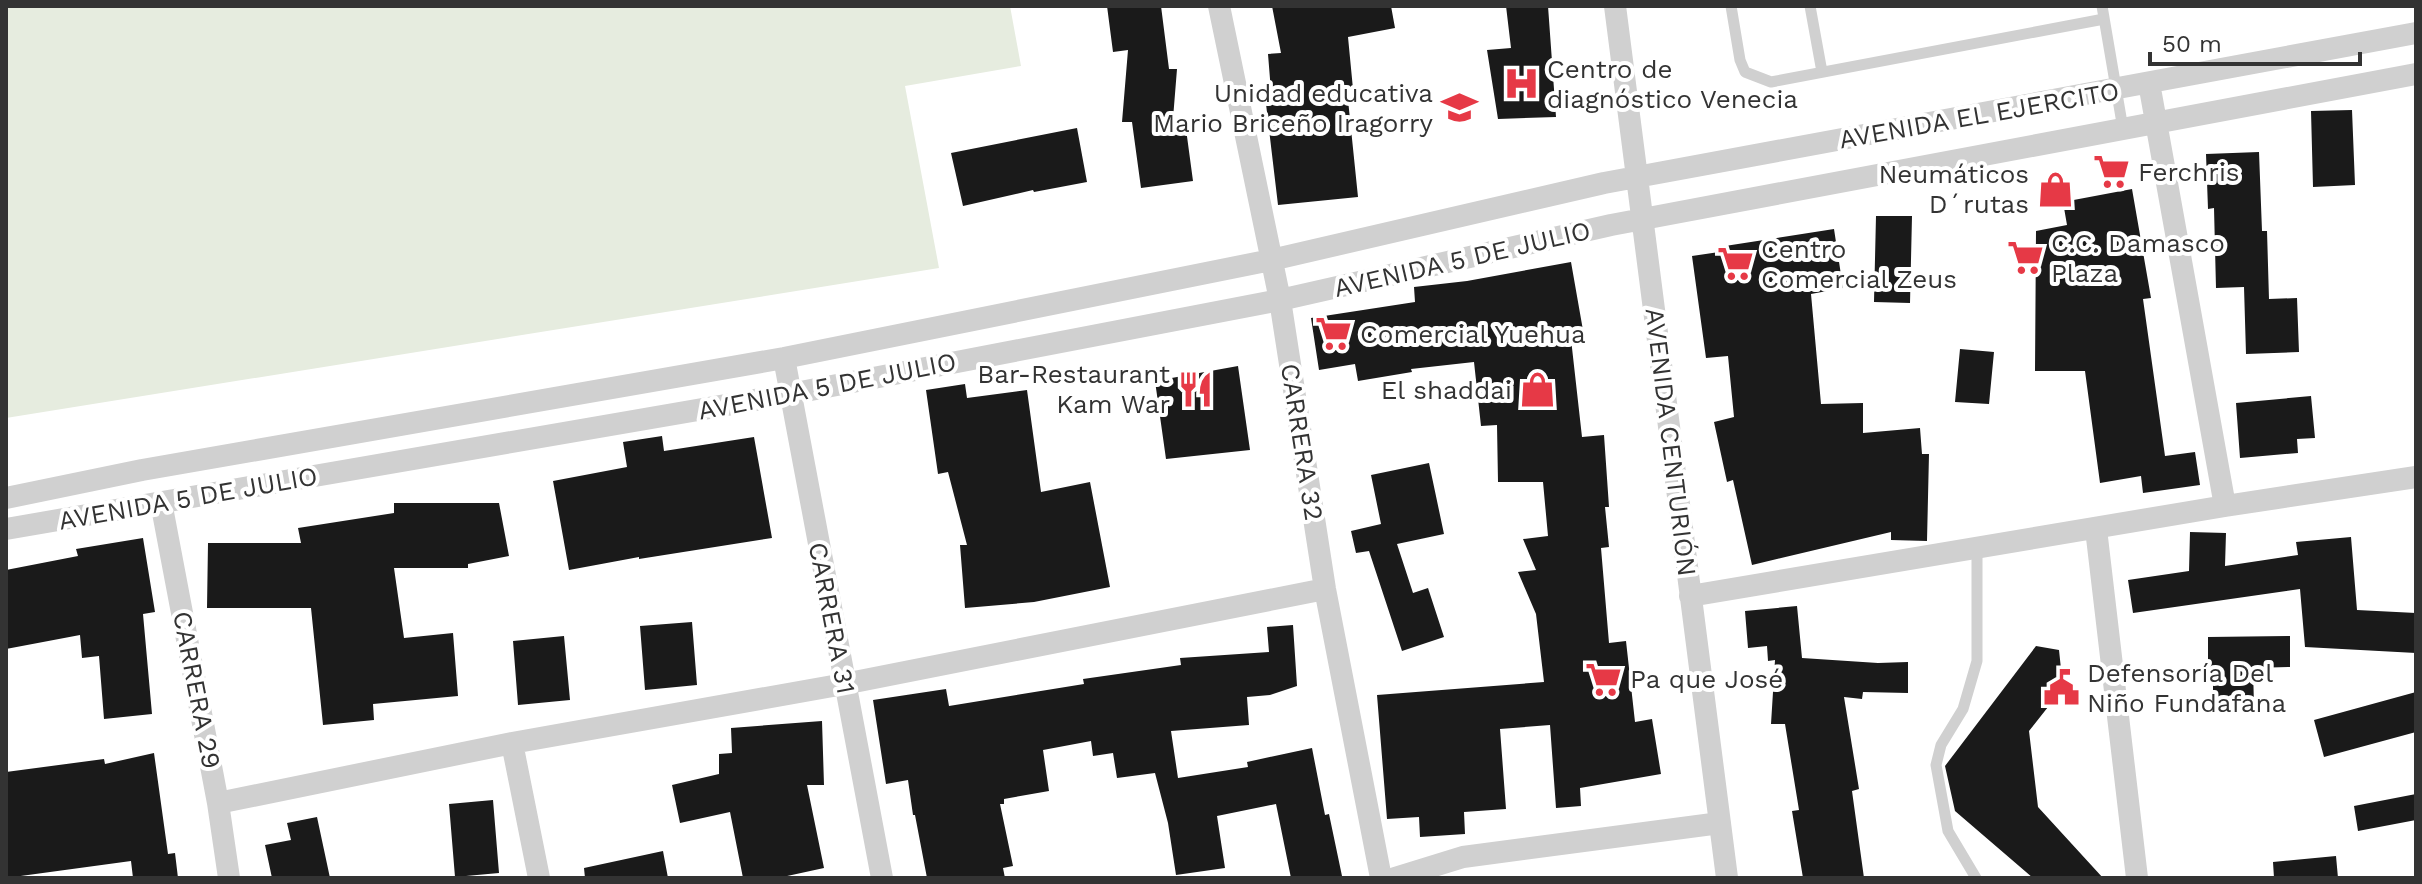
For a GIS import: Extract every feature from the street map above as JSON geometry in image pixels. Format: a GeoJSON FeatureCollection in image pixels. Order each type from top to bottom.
{"type":"FeatureCollection","features":[{"type":"Feature","properties":{"kind":"street","name":"CARRERA 32"},"geometry":{"type":"LineString","coordinates":[[1219,6],[1280,300],[1325,589],[1381,878]]}},
{"type":"Feature","properties":{"kind":"street","name":"AVENIDA CENTURIÓN"},"geometry":{"type":"LineString","coordinates":[[1615,6],[1727,878]]}},
{"type":"Feature","properties":{"kind":"street","name":"AVENIDA EL EJERCITO"},"geometry":{"type":"LineString","coordinates":[[1637,177],[2416,33]]}},
{"type":"Feature","properties":{"kind":"street","name":"AVENIDA EL EJERCITO"},"geometry":{"type":"LineString","coordinates":[[1642,219],[2416,74]]}},
{"type":"Feature","properties":{"kind":"street"},"geometry":{"type":"LineString","coordinates":[[2149,83],[2225,506]]}},
{"type":"Feature","properties":{"kind":"street","name":"AVENIDA 5 DE JULIO"},"geometry":{"type":"LineString","coordinates":[[6,498],[142,470],[784,358],[1271,260],[1637,177]]}},
{"type":"Feature","properties":{"kind":"street","name":"AVENIDA 5 DE JULIO"},"geometry":{"type":"LineString","coordinates":[[6,529],[790,394],[1280,300],[1642,219]]}},
{"type":"Feature","properties":{"kind":"street","name":"CARRERA 31"},"geometry":{"type":"LineString","coordinates":[[784,358],[882,878]]}},
{"type":"Feature","properties":{"kind":"street"},"geometry":{"type":"LineString","coordinates":[[316,440],[325,474]]}},
{"type":"Feature","properties":{"kind":"street"},"geometry":{"type":"LineString","coordinates":[[1690,596],[2416,477]]}},
{"type":"Feature","properties":{"kind":"street","name":"CARRERA 29"},"geometry":{"type":"LineString","coordinates":[[161,502],[218,803],[229,878]]}},
{"type":"Feature","properties":{"kind":"street"},"geometry":{"type":"LineString","coordinates":[[2096,529],[2137,878]]}},
{"type":"Feature","properties":{"kind":"street"},"geometry":{"type":"LineString","coordinates":[[218,803],[512,743],[844,684],[1325,589]]}},
{"type":"Feature","properties":{"kind":"street"},"geometry":{"type":"LineString","coordinates":[[512,743],[539,878]]}},
{"type":"Feature","properties":{"kind":"street"},"geometry":{"type":"LineString","coordinates":[[1395,878],[1472,855],[1720,823]]}},
{"type":"Feature","properties":{"kind":"lane"},"geometry":{"type":"LineString","coordinates":[[1731,6],[1740,60],[1745,72],[1771,82],[2104,19]]}},
{"type":"Feature","properties":{"kind":"lane"},"geometry":{"type":"LineString","coordinates":[[1810,6],[1822,72]]}},
{"type":"Feature","properties":{"kind":"lane"},"geometry":{"type":"LineString","coordinates":[[2102,6],[2123,129]]}},
{"type":"Feature","properties":{"kind":"lane"},"geometry":{"type":"LineString","coordinates":[[1976,878],[1948,831],[1936,765],[1941,745],[1963,709],[1977,661],[1977,548]]}},
{"type":"Feature","properties":{"kind":"shaded area"},"geometry":{"type":"Polygon","coordinates":[[[6,6],[1010,6],[1021,66],[905,86],[939,268],[6,418],[6,6]]]}},
{"type":"Feature","properties":{"kind":"building"},"geometry":{"type":"Polygon","coordinates":[[[1107,6],[1161,6],[1169,69],[1177,69],[1172,131],[1186,129],[1193,181],[1141,188],[1132,122],[1122,122],[1128,50],[1113,52],[1107,6]]]}},
{"type":"Feature","properties":{"kind":"building"},"geometry":{"type":"Polygon","coordinates":[[[1272,6],[1391,6],[1395,28],[1348,37],[1353,89],[1347,90],[1358,197],[1278,205],[1266,104],[1272,104],[1268,54],[1281,53],[1272,6]]]}},
{"type":"Feature","properties":{"kind":"building"},"geometry":{"type":"Polygon","coordinates":[[[1506,6],[1548,6],[1556,117],[1498,119],[1487,50],[1511,48],[1506,6]]]}},
{"type":"Feature","properties":{"kind":"building"},"geometry":{"type":"Polygon","coordinates":[[[2352,110],[2355,185],[2313,187],[2311,111],[2352,110]]]}},
{"type":"Feature","properties":{"kind":"building"},"geometry":{"type":"Polygon","coordinates":[[[1077,128],[1087,182],[1033,190],[963,206],[951,153],[1077,128]]]}},
{"type":"Feature","properties":{"kind":"building"},"geometry":{"type":"Polygon","coordinates":[[[2259,152],[2262,231],[2267,231],[2269,299],[2297,298],[2299,352],[2246,354],[2244,287],[2216,288],[2214,208],[2208,209],[2206,154],[2259,152]]]}},
{"type":"Feature","properties":{"kind":"building"},"geometry":{"type":"Polygon","coordinates":[[[2132,189],[2151,298],[2143,299],[2165,456],[2195,452],[2200,485],[2143,493],[2141,476],[2100,483],[2085,371],[2035,371],[2036,231],[2067,225],[2063,202],[2132,189]]]}},
{"type":"Feature","properties":{"kind":"building"},"geometry":{"type":"Polygon","coordinates":[[[1876,216],[1912,216],[1910,303],[1874,302],[1876,216]]]}},
{"type":"Feature","properties":{"kind":"building"},"geometry":{"type":"Polygon","coordinates":[[[1834,229],[1843,288],[1811,294],[1821,404],[1863,403],[1863,433],[1920,428],[1922,454],[1929,454],[1927,541],[1891,540],[1891,532],[1752,565],[1733,480],[1727,482],[1714,422],[1734,417],[1728,356],[1706,358],[1692,256],[1726,251],[1725,246],[1834,229]]]}},
{"type":"Feature","properties":{"kind":"building"},"geometry":{"type":"Polygon","coordinates":[[[1571,262],[1584,336],[1571,339],[1582,437],[1604,435],[1609,547],[1601,548],[1609,643],[1626,641],[1635,722],[1652,719],[1661,774],[1580,788],[1581,806],[1556,808],[1550,725],[1500,729],[1506,809],[1464,812],[1465,834],[1420,837],[1419,817],[1387,819],[1377,695],[1544,682],[1536,614],[1518,572],[1536,570],[1523,539],[1548,536],[1543,482],[1498,482],[1497,425],[1481,426],[1474,362],[1411,369],[1412,372],[1358,381],[1355,364],[1319,370],[1311,318],[1415,302],[1414,287],[1467,281],[1571,262]]]}},
{"type":"Feature","properties":{"kind":"building"},"geometry":{"type":"Polygon","coordinates":[[[1960,349],[1994,352],[1989,404],[1955,402],[1960,349]]]}},
{"type":"Feature","properties":{"kind":"building"},"geometry":{"type":"Polygon","coordinates":[[[1238,366],[1250,450],[1166,459],[1155,381],[1238,366]]]}},
{"type":"Feature","properties":{"kind":"building"},"geometry":{"type":"Polygon","coordinates":[[[965,384],[967,398],[1027,390],[1041,492],[1090,482],[1110,587],[1034,602],[965,608],[960,545],[967,545],[948,472],[938,474],[926,390],[965,384]]]}},
{"type":"Feature","properties":{"kind":"building"},"geometry":{"type":"Polygon","coordinates":[[[2311,396],[2315,438],[2297,439],[2298,453],[2240,458],[2236,403],[2311,396]]]}},
{"type":"Feature","properties":{"kind":"building"},"geometry":{"type":"Polygon","coordinates":[[[662,436],[664,451],[754,437],[772,538],[569,570],[553,481],[627,467],[623,442],[662,436]]]}},
{"type":"Feature","properties":{"kind":"building"},"geometry":{"type":"Polygon","coordinates":[[[1429,463],[1444,534],[1397,544],[1413,593],[1428,588],[1444,637],[1402,651],[1369,551],[1356,553],[1351,531],[1381,524],[1371,475],[1429,463]]]}},
{"type":"Feature","properties":{"kind":"building"},"geometry":{"type":"Polygon","coordinates":[[[394,503],[499,503],[509,556],[468,564],[468,568],[394,568],[404,638],[453,633],[458,696],[373,704],[374,720],[323,725],[311,608],[207,608],[208,543],[301,543],[298,528],[394,513],[394,503]]]}},
{"type":"Feature","properties":{"kind":"building"},"geometry":{"type":"Polygon","coordinates":[[[2190,532],[2226,533],[2225,566],[2298,555],[2296,542],[2351,537],[2357,610],[2416,613],[2416,653],[2305,647],[2300,589],[2133,613],[2128,580],[2189,571],[2190,532]]]}},
{"type":"Feature","properties":{"kind":"building"},"geometry":{"type":"Polygon","coordinates":[[[143,538],[155,612],[143,614],[152,714],[104,719],[99,656],[82,658],[80,635],[6,649],[6,570],[78,556],[76,549],[143,538]]]}},
{"type":"Feature","properties":{"kind":"building"},"geometry":{"type":"Polygon","coordinates":[[[1797,606],[1802,658],[1908,662],[1908,693],[1863,692],[1862,699],[1844,697],[1859,789],[1852,791],[1864,878],[1803,878],[1792,811],[1799,810],[1785,724],[1771,724],[1775,660],[1768,661],[1767,646],[1748,648],[1745,611],[1797,606]]]}},
{"type":"Feature","properties":{"kind":"building"},"geometry":{"type":"Polygon","coordinates":[[[692,622],[697,685],[645,690],[640,626],[692,622]]]}},
{"type":"Feature","properties":{"kind":"building"},"geometry":{"type":"Polygon","coordinates":[[[1293,625],[1297,686],[1270,695],[1247,697],[1249,725],[1171,731],[1178,778],[1248,767],[1247,762],[1312,748],[1325,815],[1329,814],[1342,876],[1291,878],[1276,804],[1217,816],[1225,868],[1176,875],[1168,823],[1155,773],[1117,778],[1113,753],[1093,756],[1091,741],[1043,750],[1049,791],[1004,799],[1004,804],[1000,804],[1013,866],[1003,868],[1005,878],[927,878],[908,780],[886,784],[873,700],[946,689],[949,706],[1084,684],[1083,679],[1181,665],[1180,658],[1269,652],[1267,627],[1293,625]]]}},
{"type":"Feature","properties":{"kind":"building"},"geometry":{"type":"Polygon","coordinates":[[[564,636],[570,700],[518,705],[513,641],[564,636]]]}},
{"type":"Feature","properties":{"kind":"building"},"geometry":{"type":"Polygon","coordinates":[[[2290,636],[2290,667],[2253,668],[2254,706],[2213,706],[2213,670],[2208,670],[2208,637],[2290,636]]]}},
{"type":"Feature","properties":{"kind":"building"},"geometry":{"type":"Polygon","coordinates":[[[2036,646],[2059,650],[2063,688],[2029,731],[2038,807],[2103,878],[2033,878],[1955,811],[1945,766],[2036,646]]]}},
{"type":"Feature","properties":{"kind":"building"},"geometry":{"type":"Polygon","coordinates":[[[2416,692],[2416,732],[2324,757],[2314,720],[2416,692]]]}},
{"type":"Feature","properties":{"kind":"building"},"geometry":{"type":"Polygon","coordinates":[[[822,721],[824,785],[807,785],[824,868],[778,878],[743,878],[730,812],[680,823],[672,785],[719,774],[719,754],[732,753],[731,728],[822,721]]]}},
{"type":"Feature","properties":{"kind":"building"},"geometry":{"type":"Polygon","coordinates":[[[154,753],[168,854],[175,853],[178,878],[133,878],[131,861],[6,878],[6,772],[104,759],[105,764],[154,753]]]}},
{"type":"Feature","properties":{"kind":"building"},"geometry":{"type":"Polygon","coordinates":[[[2416,794],[2416,820],[2358,831],[2354,806],[2416,794]]]}},
{"type":"Feature","properties":{"kind":"building"},"geometry":{"type":"Polygon","coordinates":[[[493,800],[499,873],[455,877],[449,804],[493,800]]]}},
{"type":"Feature","properties":{"kind":"building"},"geometry":{"type":"Polygon","coordinates":[[[317,817],[330,878],[272,878],[265,845],[291,840],[287,823],[317,817]]]}},
{"type":"Feature","properties":{"kind":"building"},"geometry":{"type":"Polygon","coordinates":[[[663,851],[668,878],[585,878],[584,868],[663,851]]]}},
{"type":"Feature","properties":{"kind":"building"},"geometry":{"type":"Polygon","coordinates":[[[2336,856],[2338,878],[2274,878],[2273,862],[2336,856]]]}},
{"type":"Feature","properties":{"kind":"place","name":"Centro de diagnóstico Venecia"},"geometry":{"type":"Point","coordinates":[1521,84]}},
{"type":"Feature","properties":{"kind":"place","name":"Unidad educativa Mario Briceño Iragorry"},"geometry":{"type":"Point","coordinates":[1459,108]}},
{"type":"Feature","properties":{"kind":"place","name":"Ferchris"},"geometry":{"type":"Point","coordinates":[2112,172]}},
{"type":"Feature","properties":{"kind":"place","name":"Neumáticos D´rutas"},"geometry":{"type":"Point","coordinates":[2055,189]}},
{"type":"Feature","properties":{"kind":"place","name":"C.C. Damasco Plaza"},"geometry":{"type":"Point","coordinates":[2025,258]}},
{"type":"Feature","properties":{"kind":"place","name":"Centro Comercial Zeus"},"geometry":{"type":"Point","coordinates":[1735,264]}},
{"type":"Feature","properties":{"kind":"place","name":"Comercial Yuehua"},"geometry":{"type":"Point","coordinates":[1334,334]}},
{"type":"Feature","properties":{"kind":"place","name":"Bar-Restaurant Kam War"},"geometry":{"type":"Point","coordinates":[1196,389]}},
{"type":"Feature","properties":{"kind":"place","name":"El shaddai"},"geometry":{"type":"Point","coordinates":[1538,390]}},
{"type":"Feature","properties":{"kind":"place","name":"Pa que José"},"geometry":{"type":"Point","coordinates":[1604,679]}},
{"type":"Feature","properties":{"kind":"place","name":"Defensoría Del Niño Fundafana"},"geometry":{"type":"Point","coordinates":[2061,688]}}]}
